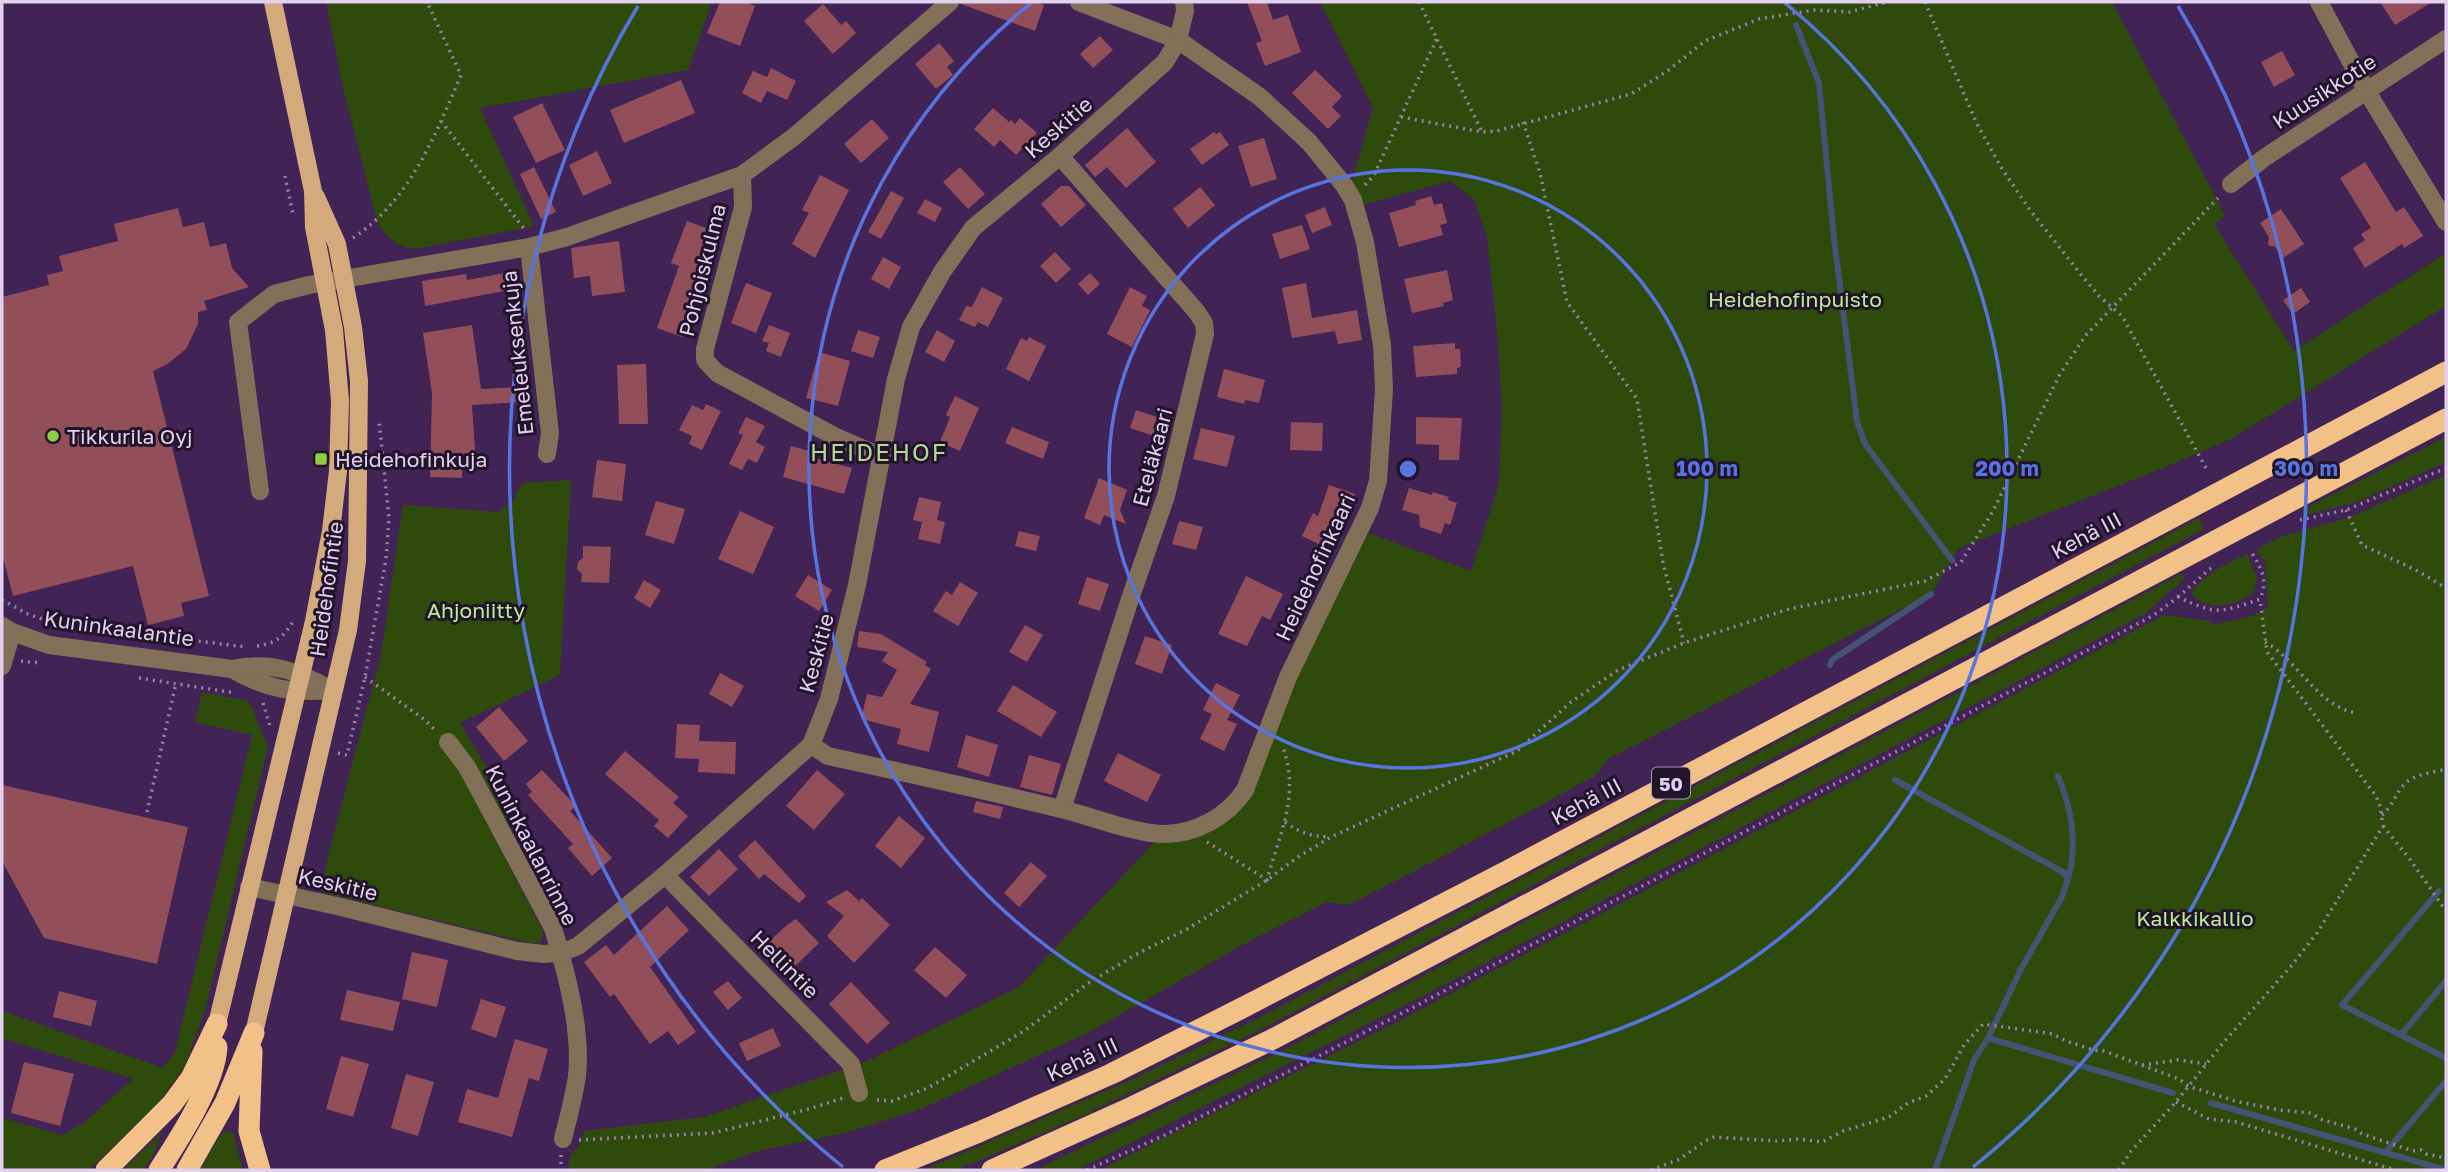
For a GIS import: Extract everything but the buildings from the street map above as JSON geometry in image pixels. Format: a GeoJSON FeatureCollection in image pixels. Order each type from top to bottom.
{"type":"FeatureCollection","features":[{"type":"Feature","properties":{"kind":"highway","name":"Kehä III"},"geometry":{"type":"LineString","coordinates":[[884,1170],[1111,1074],[1242,1008],[1505,872],[2446,372]]}},
{"type":"Feature","properties":{"kind":"highway","name":"50"},"geometry":{"type":"LineString","coordinates":[[992,1170],[1271,1040],[2446,419]]}},
{"type":"Feature","properties":{"kind":"highway"},"geometry":{"type":"LineString","coordinates":[[106,1170],[172,1104],[191,1077],[217,1024]]}},
{"type":"Feature","properties":{"kind":"highway"},"geometry":{"type":"LineString","coordinates":[[159,1170],[186,1128],[205,1088],[217,1051],[217,1024]]}},
{"type":"Feature","properties":{"kind":"highway"},"geometry":{"type":"LineString","coordinates":[[187,1170],[225,1103],[254,1033]]}},
{"type":"Feature","properties":{"kind":"highway"},"geometry":{"type":"LineString","coordinates":[[254,1033],[249,1131],[260,1170]]}},
{"type":"Feature","properties":{"kind":"main road","name":"Heidehofintie"},"geometry":{"type":"LineString","coordinates":[[217,1024],[314,621],[331,531],[338,471],[340,401],[334,330],[314,227],[313,191],[273,2]]}},
{"type":"Feature","properties":{"kind":"main road","name":"Heidehofintie"},"geometry":{"type":"LineString","coordinates":[[254,1033],[348,630],[357,561],[359,382],[344,279],[329,223],[313,191]]}},
{"type":"Feature","properties":{"kind":"street"},"geometry":{"type":"LineString","coordinates":[[260,491],[238,322],[274,294],[529,247],[567,237],[742,176],[795,136],[950,2]]}},
{"type":"Feature","properties":{"kind":"street","name":"Heidehofinkaari"},"geometry":{"type":"LineString","coordinates":[[811,745],[828,755],[1163,834],[1191,831],[1228,811],[1245,790],[1288,677],[1370,508],[1378,481],[1384,389],[1382,345],[1365,242],[1353,200],[1344,184],[1289,121],[1260,97],[1178,40],[1079,2]]}},
{"type":"Feature","properties":{"kind":"street"},"geometry":{"type":"LineString","coordinates":[[1178,40],[1185,11],[1184,2]]}},
{"type":"Feature","properties":{"kind":"street"},"geometry":{"type":"LineString","coordinates":[[2319,2],[2366,90],[2446,222]]}},
{"type":"Feature","properties":{"kind":"street","name":"Kuusikkotie"},"geometry":{"type":"LineString","coordinates":[[2231,184],[2264,158],[2446,39]]}},
{"type":"Feature","properties":{"kind":"street","name":"Keskitie"},"geometry":{"type":"LineString","coordinates":[[249,887],[517,951],[561,953],[578,946],[665,875],[811,745],[828,699],[857,585],[900,359],[911,327],[942,272],[973,228],[1060,156],[1165,62],[1178,40]]}},
{"type":"Feature","properties":{"kind":"street","name":"Eteläkaari"},"geometry":{"type":"LineString","coordinates":[[1060,156],[1196,312],[1204,323],[1205,334],[1167,496],[1130,596],[1062,809]]}},
{"type":"Feature","properties":{"kind":"street","name":"Pohjoiskulma"},"geometry":{"type":"LineString","coordinates":[[742,176],[743,207],[705,349],[705,360],[717,373],[834,436],[882,457]]}},
{"type":"Feature","properties":{"kind":"street","name":"Emeleuksenkuja"},"geometry":{"type":"LineString","coordinates":[[529,247],[550,433],[547,454]]}},
{"type":"Feature","properties":{"kind":"street"},"geometry":{"type":"LineString","coordinates":[[3,662],[7,629]]}},
{"type":"Feature","properties":{"kind":"street","name":"Kuninkaalantie"},"geometry":{"type":"LineString","coordinates":[[7,629],[49,645],[232,669],[254,664],[301,673],[332,691]]}},
{"type":"Feature","properties":{"kind":"street","name":"Kuninkaalantie"},"geometry":{"type":"LineString","coordinates":[[232,669],[253,681],[296,693],[332,691]]}},
{"type":"Feature","properties":{"kind":"street","name":"Kuninkaalanrinne"},"geometry":{"type":"LineString","coordinates":[[448,742],[467,767],[553,928],[561,953],[572,1005],[577,1075],[563,1139]]}},
{"type":"Feature","properties":{"kind":"street","name":"Hellintie"},"geometry":{"type":"LineString","coordinates":[[665,875],[851,1064],[859,1093]]}},
{"type":"Feature","properties":{"kind":"path"},"geometry":{"type":"LineString","coordinates":[[349,242],[391,207],[423,159],[461,75],[426,2]]}},
{"type":"Feature","properties":{"kind":"path"},"geometry":{"type":"LineString","coordinates":[[1419,2],[1482,132]]}},
{"type":"Feature","properties":{"kind":"path"},"geometry":{"type":"LineString","coordinates":[[1401,117],[1482,132],[1497,131],[1632,94],[1666,72],[1705,41],[1759,19],[1815,10],[1849,12],[1887,2]]}},
{"type":"Feature","properties":{"kind":"path"},"geometry":{"type":"LineString","coordinates":[[1925,2],[1976,121],[2002,169],[2083,278],[2122,316],[2206,468]]}},
{"type":"Feature","properties":{"kind":"path"},"geometry":{"type":"LineString","coordinates":[[1353,200],[1374,175],[1437,38]]}},
{"type":"Feature","properties":{"kind":"path"},"geometry":{"type":"LineString","coordinates":[[441,121],[527,233],[515,235]]}},
{"type":"Feature","properties":{"kind":"path"},"geometry":{"type":"LineString","coordinates":[[1523,122],[1540,173],[1567,302],[1637,399],[1663,563],[1684,643]]}},
{"type":"Feature","properties":{"kind":"path"},"geometry":{"type":"LineString","coordinates":[[563,1139],[591,1140],[713,1133],[809,1109],[859,1093],[878,1101],[892,1101],[928,1088],[1024,1031],[1087,984],[1133,956],[1187,929],[1331,837],[1517,751],[1571,702],[1618,670],[1684,643],[1789,609],[1926,581],[1961,562],[1993,511],[2060,374],[2085,335],[2231,184]]}},
{"type":"Feature","properties":{"kind":"path"},"geometry":{"type":"LineString","coordinates":[[347,755],[365,677],[386,559],[389,517],[379,414]]}},
{"type":"Feature","properties":{"kind":"path"},"geometry":{"type":"LineString","coordinates":[[2297,521],[2346,509],[2446,468]]}},
{"type":"Feature","properties":{"kind":"path"},"geometry":{"type":"LineString","coordinates":[[2346,509],[2362,545],[2416,570],[2446,588]]}},
{"type":"Feature","properties":{"kind":"path"},"geometry":{"type":"LineString","coordinates":[[2252,553],[2262,569],[2265,587],[2260,599],[2267,652],[2375,796],[2384,826],[2446,911]]}},
{"type":"Feature","properties":{"kind":"path"},"geometry":{"type":"LineString","coordinates":[[1087,1170],[1165,1135],[1412,1009],[2154,615],[2213,566]]}},
{"type":"Feature","properties":{"kind":"path"},"geometry":{"type":"LineString","coordinates":[[2178,597],[2207,611],[2233,608],[2260,599]]}},
{"type":"Feature","properties":{"kind":"path"},"geometry":{"type":"LineString","coordinates":[[2,600],[53,623],[230,646],[253,647],[273,643],[286,632],[295,617]]}},
{"type":"Feature","properties":{"kind":"path"},"geometry":{"type":"LineString","coordinates":[[2265,642],[2276,648],[2320,693],[2347,711],[2356,713]]}},
{"type":"Feature","properties":{"kind":"path"},"geometry":{"type":"LineString","coordinates":[[3,662],[47,664]]}},
{"type":"Feature","properties":{"kind":"path"},"geometry":{"type":"LineString","coordinates":[[138,677],[237,694]]}},
{"type":"Feature","properties":{"kind":"path"},"geometry":{"type":"LineString","coordinates":[[365,677],[425,720],[448,742]]}},
{"type":"Feature","properties":{"kind":"path"},"geometry":{"type":"LineString","coordinates":[[147,812],[176,683]]}},
{"type":"Feature","properties":{"kind":"path"},"geometry":{"type":"LineString","coordinates":[[261,699],[273,736]]}},
{"type":"Feature","properties":{"kind":"path"},"geometry":{"type":"LineString","coordinates":[[1267,880],[1285,822],[1292,786],[1279,737],[1270,723]]}},
{"type":"Feature","properties":{"kind":"path"},"geometry":{"type":"LineString","coordinates":[[2382,815],[2391,807],[2404,784],[2411,779],[2446,769]]}},
{"type":"Feature","properties":{"kind":"path"},"geometry":{"type":"LineString","coordinates":[[1285,822],[1298,832],[1331,837]]}},
{"type":"Feature","properties":{"kind":"path"},"geometry":{"type":"LineString","coordinates":[[2119,1170],[2131,1151],[2176,1102],[2316,933],[2384,826]]}},
{"type":"Feature","properties":{"kind":"path"},"geometry":{"type":"LineString","coordinates":[[1191,831],[1267,880]]}},
{"type":"Feature","properties":{"kind":"path"},"geometry":{"type":"LineString","coordinates":[[1651,1170],[1681,1159],[1705,1141],[1714,1138],[1777,1141],[1800,1139],[1822,1142],[1843,1131],[1889,1118],[1908,1103],[1926,1096],[1945,1079],[1964,1045],[1983,1024],[2053,1034],[2066,1041],[2104,1051],[2179,1079],[2188,1086],[2235,1101],[2311,1113],[2320,1119],[2355,1129],[2362,1134],[2413,1151],[2421,1150],[2426,1154],[2446,1158]]}},
{"type":"Feature","properties":{"kind":"path"},"geometry":{"type":"LineString","coordinates":[[2141,1065],[2178,1060],[2206,1064]]}},
{"type":"Feature","properties":{"kind":"path"},"geometry":{"type":"LineString","coordinates":[[2176,1102],[2209,1119],[2236,1122],[2395,1170]]}},
{"type":"Feature","properties":{"kind":"green space"},"geometry":{"type":"Polygon","coordinates":[[[326,2],[712,2],[688,70],[480,108],[534,226],[415,249],[392,240],[377,221],[343,87],[326,2]]]}},
{"type":"Feature","properties":{"kind":"green space","name":"Heidehofinpuisto"},"geometry":{"type":"Polygon","coordinates":[[[1320,2],[2112,2],[2225,215],[2214,224],[2294,351],[2446,253],[2446,306],[2231,439],[1959,548],[1931,594],[1608,759],[1596,775],[1540,806],[1349,905],[1327,902],[1246,943],[1090,1032],[921,1109],[845,1133],[762,1150],[705,1170],[569,1170],[568,1163],[574,1149],[578,1148],[584,1131],[704,1117],[863,1063],[1019,987],[1157,839],[1246,801],[1256,787],[1288,688],[1369,533],[1471,571],[1499,484],[1502,408],[1487,237],[1474,199],[1450,181],[1359,206],[1352,181],[1373,108],[1320,2]]]}},
{"type":"Feature","properties":{"kind":"green space"},"geometry":{"type":"Polygon","coordinates":[[[2446,437],[2446,462],[2357,502],[2311,514],[2305,514],[2302,510],[2446,437]]]}},
{"type":"Feature","properties":{"kind":"green space","name":"Kalkkikallio"},"geometry":{"type":"Polygon","coordinates":[[[2446,475],[2446,1170],[1100,1170],[1405,1018],[2164,615],[2210,621],[2212,625],[2252,616],[2268,607],[2265,563],[2257,549],[2280,537],[2348,518],[2446,475]]]}},
{"type":"Feature","properties":{"kind":"green space","name":"Ahjoniitty"},"geometry":{"type":"Polygon","coordinates":[[[571,480],[560,675],[460,723],[516,816],[491,831],[543,931],[541,941],[534,944],[321,892],[381,655],[403,505],[498,512],[513,501],[522,483],[571,480]]]}},
{"type":"Feature","properties":{"kind":"green space"},"geometry":{"type":"Polygon","coordinates":[[[2199,518],[2204,529],[1268,1026],[1080,1117],[973,1163],[954,1170],[924,1170],[1135,1078],[1268,1013],[2199,518]]]}},
{"type":"Feature","properties":{"kind":"green space"},"geometry":{"type":"Polygon","coordinates":[[[2247,554],[2257,577],[2254,592],[2240,601],[2217,606],[2194,598],[2192,592],[2203,580],[2247,554]]]}},
{"type":"Feature","properties":{"kind":"green space"},"geometry":{"type":"Polygon","coordinates":[[[2183,573],[2184,579],[2145,614],[1419,998],[1077,1170],[1035,1170],[1285,1049],[2183,573]]]}},
{"type":"Feature","properties":{"kind":"green space"},"geometry":{"type":"Polygon","coordinates":[[[202,692],[248,701],[268,746],[206,1007],[185,1066],[160,1101],[89,1170],[2,1170],[2,1118],[63,1135],[85,1122],[133,1079],[2,1038],[2,1011],[163,1068],[175,1052],[252,735],[195,722],[202,692]]]}},
{"type":"Feature","properties":{"kind":"green space"},"geometry":{"type":"Polygon","coordinates":[[[226,1130],[233,1133],[243,1170],[200,1170],[219,1137],[226,1130]]]}},
{"type":"Feature","properties":{"kind":"green space"},"geometry":{"type":"Polygon","coordinates":[[[163,1131],[143,1170],[123,1170],[163,1131]]]}},
{"type":"Feature","properties":{"kind":"waterway"},"geometry":{"type":"LineString","coordinates":[[1796,25],[1819,83],[1834,239],[1857,421],[1865,444],[1952,560]]}},
{"type":"Feature","properties":{"kind":"waterway"},"geometry":{"type":"LineString","coordinates":[[1830,665],[1832,660],[1931,594]]}},
{"type":"Feature","properties":{"kind":"waterway"},"geometry":{"type":"LineString","coordinates":[[2058,776],[2072,826],[2073,852],[2068,879]]}},
{"type":"Feature","properties":{"kind":"waterway"},"geometry":{"type":"LineString","coordinates":[[1895,780],[2063,872],[2068,879],[2062,897],[1974,1060],[1935,1170]]}},
{"type":"Feature","properties":{"kind":"waterway"},"geometry":{"type":"LineString","coordinates":[[2401,1035],[2342,1005],[2439,891]]}},
{"type":"Feature","properties":{"kind":"waterway"},"geometry":{"type":"LineString","coordinates":[[2446,981],[2401,1035],[2446,1058]]}},
{"type":"Feature","properties":{"kind":"waterway"},"geometry":{"type":"LineString","coordinates":[[1988,1038],[2173,1093]]}},
{"type":"Feature","properties":{"kind":"waterway"},"geometry":{"type":"LineString","coordinates":[[2385,1153],[2446,1081]]}},
{"type":"Feature","properties":{"kind":"waterway"},"geometry":{"type":"LineString","coordinates":[[2211,1103],[2446,1170]]}},
{"type":"Feature","properties":{"kind":"place","name":"Tikkurila Oyj"},"geometry":{"type":"Point","coordinates":[53,436]}},
{"type":"Feature","properties":{"kind":"place","name":"Heidehofinkuja"},"geometry":{"type":"Point","coordinates":[321,459]}},
{"type":"Feature","properties":{"kind":"district","name":"HEIDEHOF"},"geometry":{"type":"Point","coordinates":[879,451]}}]}
